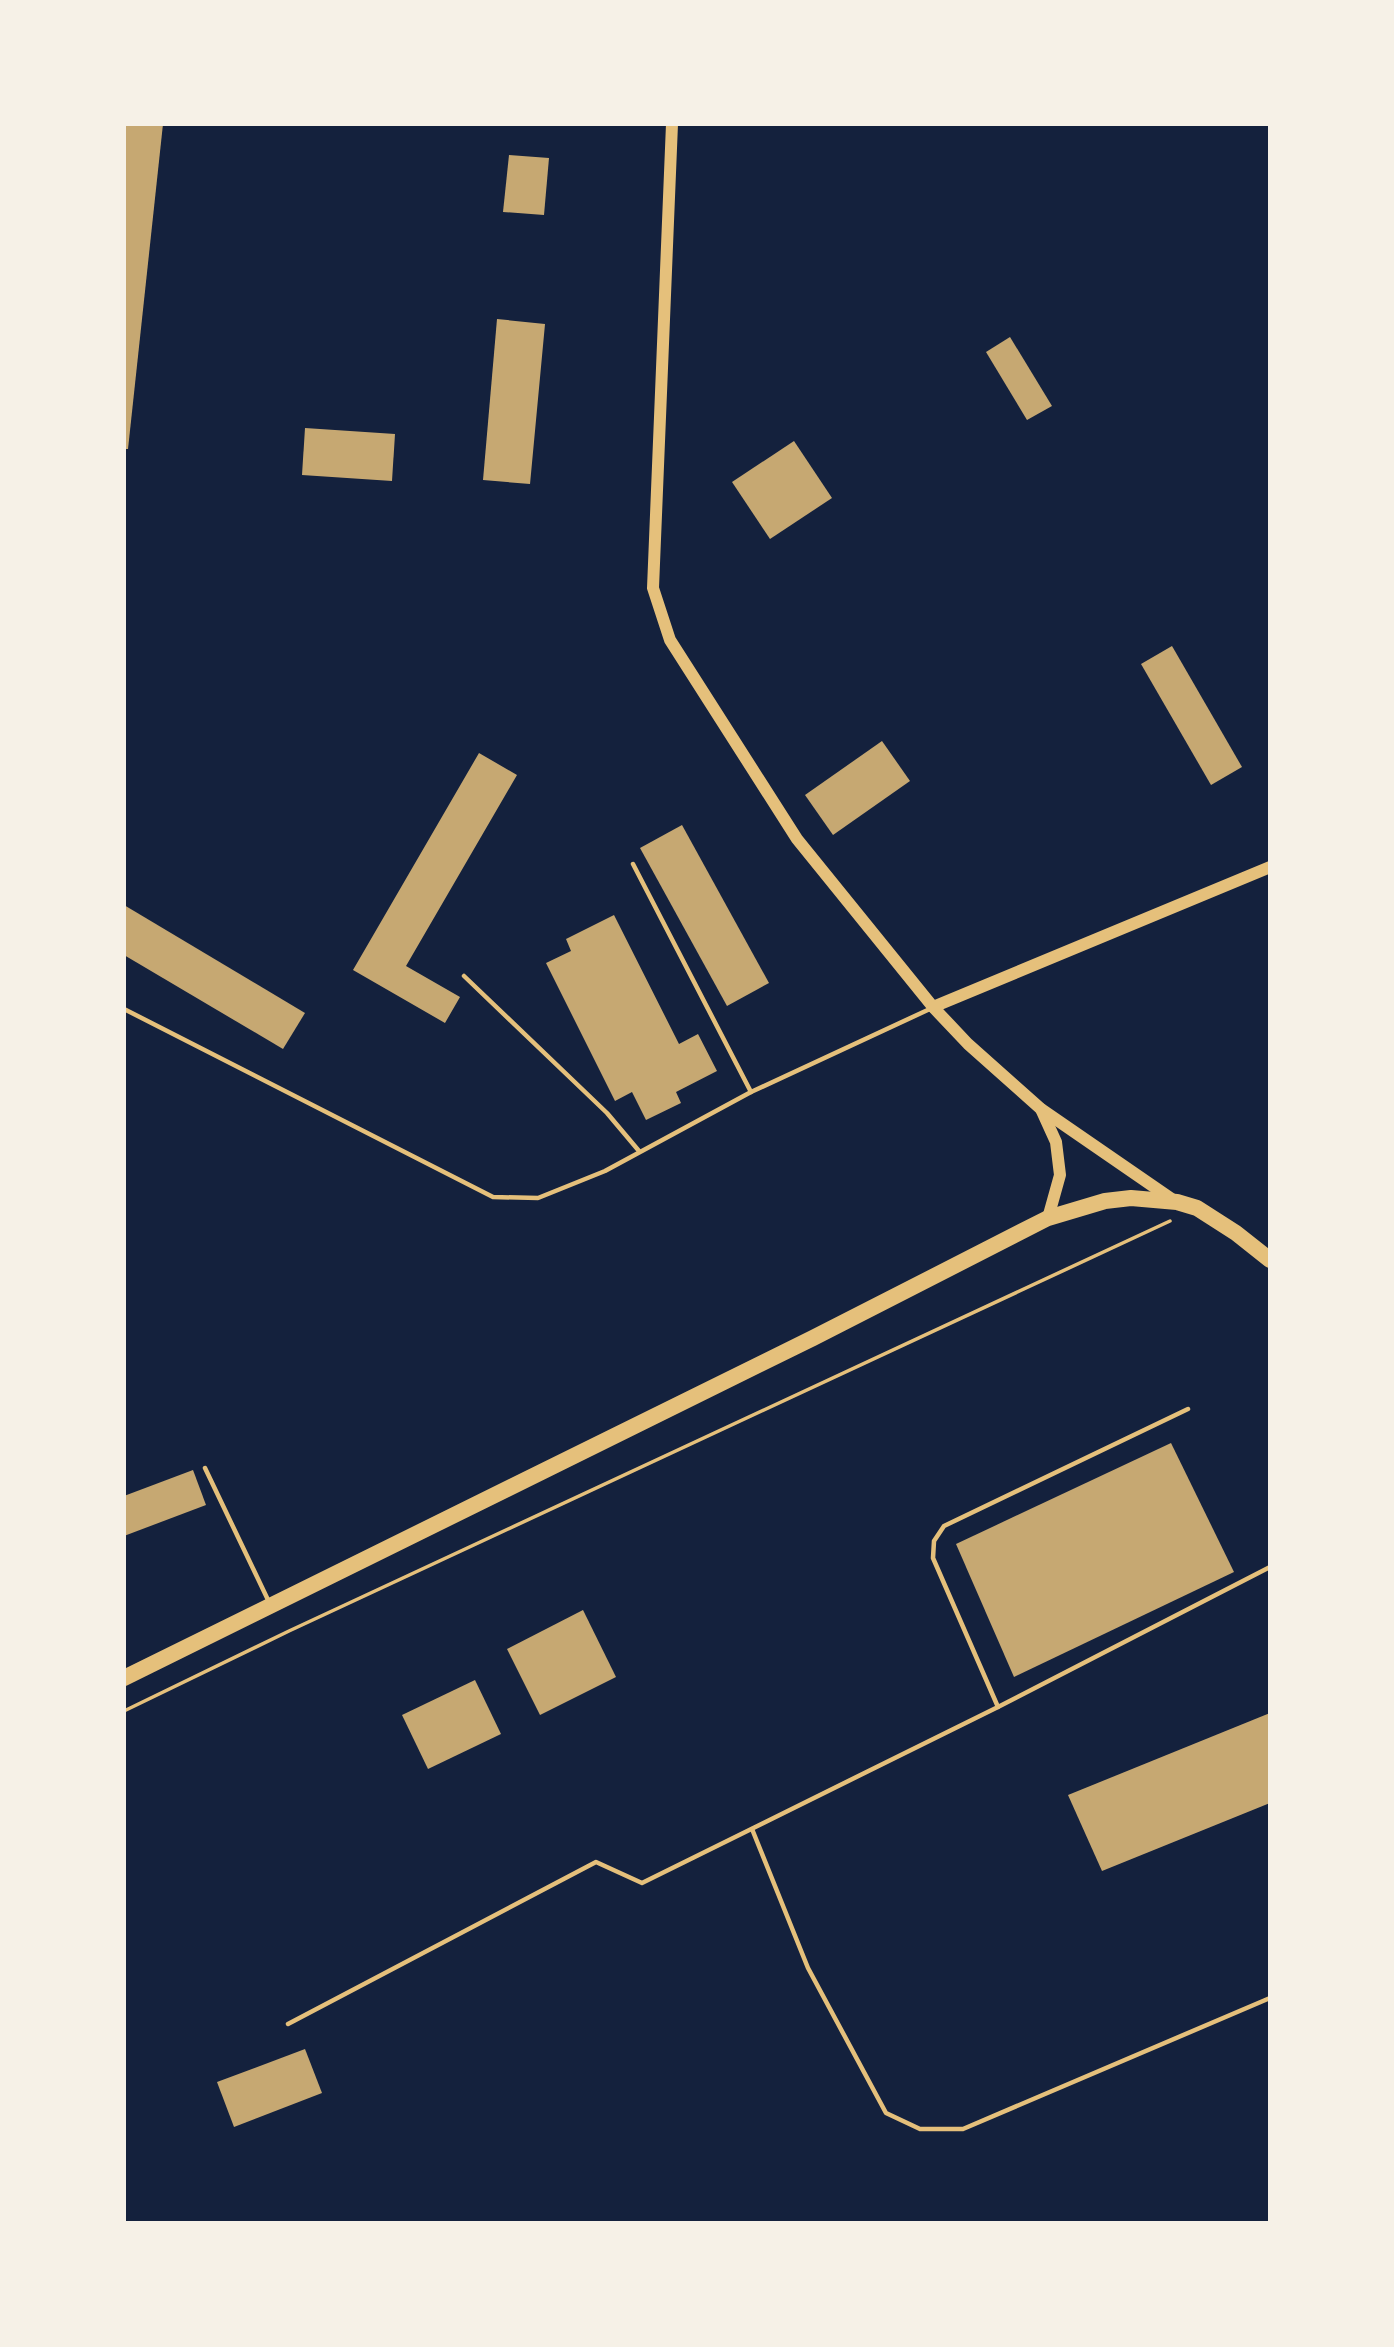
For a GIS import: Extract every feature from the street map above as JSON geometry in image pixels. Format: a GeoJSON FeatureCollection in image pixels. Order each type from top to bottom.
{"type":"FeatureCollection","features":[{"type":"Feature","properties":{"kind":"main road"},"geometry":{"type":"LineString","coordinates":[[124,1678],[813,1338],[1048,1218],[1105,1200],[1131,1198],[1177,1202],[1197,1208],[1236,1233],[1270,1260]]}},
{"type":"Feature","properties":{"kind":"street"},"geometry":{"type":"LineString","coordinates":[[672,124],[653,588],[670,640],[797,839],[933,1007],[968,1044],[1041,1109],[1177,1202]]}},
{"type":"Feature","properties":{"kind":"street"},"geometry":{"type":"LineString","coordinates":[[933,1007],[1270,867]]}},
{"type":"Feature","properties":{"kind":"street"},"geometry":{"type":"LineString","coordinates":[[1041,1109],[1056,1142],[1060,1175],[1048,1218]]}},
{"type":"Feature","properties":{"kind":"lane"},"geometry":{"type":"LineString","coordinates":[[633,864],[751,1092]]}},
{"type":"Feature","properties":{"kind":"lane"},"geometry":{"type":"LineString","coordinates":[[464,976],[607,1113],[639,1151]]}},
{"type":"Feature","properties":{"kind":"lane"},"geometry":{"type":"LineString","coordinates":[[124,1009],[493,1197],[538,1198],[605,1171],[751,1092],[933,1007]]}},
{"type":"Feature","properties":{"kind":"lane"},"geometry":{"type":"LineString","coordinates":[[998,1707],[933,1558],[934,1541],[944,1526],[1188,1409]]}},
{"type":"Feature","properties":{"kind":"lane"},"geometry":{"type":"LineString","coordinates":[[205,1468],[271,1606]]}},
{"type":"Feature","properties":{"kind":"lane"},"geometry":{"type":"LineString","coordinates":[[288,2024],[596,1862],[642,1884],[998,1707],[1270,1567]]}},
{"type":"Feature","properties":{"kind":"lane"},"geometry":{"type":"LineString","coordinates":[[752,1829],[808,1968],[866,2080],[886,2113],[920,2129],[963,2129],[1270,1998]]}},
{"type":"Feature","properties":{"kind":"path"},"geometry":{"type":"LineString","coordinates":[[124,1711],[289,1631],[988,1308],[1197,1208]]}},
{"type":"Feature","properties":{"kind":"building"},"geometry":{"type":"Polygon","coordinates":[[[124,124],[163,124],[128,449],[124,449],[124,124]]]}},
{"type":"Feature","properties":{"kind":"building"},"geometry":{"type":"Polygon","coordinates":[[[509,155],[549,158],[544,215],[503,212],[509,155]]]}},
{"type":"Feature","properties":{"kind":"building"},"geometry":{"type":"Polygon","coordinates":[[[497,319],[545,324],[530,484],[483,480],[497,319]]]}},
{"type":"Feature","properties":{"kind":"building"},"geometry":{"type":"Polygon","coordinates":[[[1010,337],[1052,406],[1027,420],[986,352],[1010,337]]]}},
{"type":"Feature","properties":{"kind":"building"},"geometry":{"type":"Polygon","coordinates":[[[305,428],[395,434],[392,481],[302,475],[305,428]]]}},
{"type":"Feature","properties":{"kind":"building"},"geometry":{"type":"Polygon","coordinates":[[[794,441],[832,498],[770,539],[732,482],[794,441]]]}},
{"type":"Feature","properties":{"kind":"building"},"geometry":{"type":"Polygon","coordinates":[[[1172,646],[1242,767],[1211,785],[1141,664],[1172,646]]]}},
{"type":"Feature","properties":{"kind":"building"},"geometry":{"type":"Polygon","coordinates":[[[882,741],[910,781],[833,835],[805,795],[882,741]]]}},
{"type":"Feature","properties":{"kind":"building"},"geometry":{"type":"Polygon","coordinates":[[[479,753],[517,775],[406,966],[460,997],[445,1023],[353,970],[479,753]]]}},
{"type":"Feature","properties":{"kind":"building"},"geometry":{"type":"Polygon","coordinates":[[[682,825],[769,983],[727,1006],[640,848],[682,825]]]}},
{"type":"Feature","properties":{"kind":"building"},"geometry":{"type":"Polygon","coordinates":[[[124,905],[305,1013],[283,1049],[124,955],[124,905]]]}},
{"type":"Feature","properties":{"kind":"building"},"geometry":{"type":"Polygon","coordinates":[[[614,915],[679,1044],[698,1034],[717,1071],[676,1092],[681,1103],[646,1120],[632,1092],[615,1101],[546,963],[571,951],[566,939],[614,915]]]}},
{"type":"Feature","properties":{"kind":"building"},"geometry":{"type":"Polygon","coordinates":[[[1171,1443],[1234,1572],[1014,1677],[956,1544],[1171,1443]]]}},
{"type":"Feature","properties":{"kind":"building"},"geometry":{"type":"Polygon","coordinates":[[[193,1470],[206,1505],[124,1536],[124,1496],[193,1470]]]}},
{"type":"Feature","properties":{"kind":"building"},"geometry":{"type":"Polygon","coordinates":[[[583,1610],[616,1677],[540,1715],[507,1649],[583,1610]]]}},
{"type":"Feature","properties":{"kind":"building"},"geometry":{"type":"Polygon","coordinates":[[[475,1680],[501,1734],[428,1769],[402,1715],[475,1680]]]}},
{"type":"Feature","properties":{"kind":"building"},"geometry":{"type":"Polygon","coordinates":[[[1270,1713],[1270,1803],[1102,1871],[1068,1795],[1270,1713]]]}},
{"type":"Feature","properties":{"kind":"building"},"geometry":{"type":"Polygon","coordinates":[[[305,2049],[322,2093],[234,2127],[217,2082],[305,2049]]]}}]}
